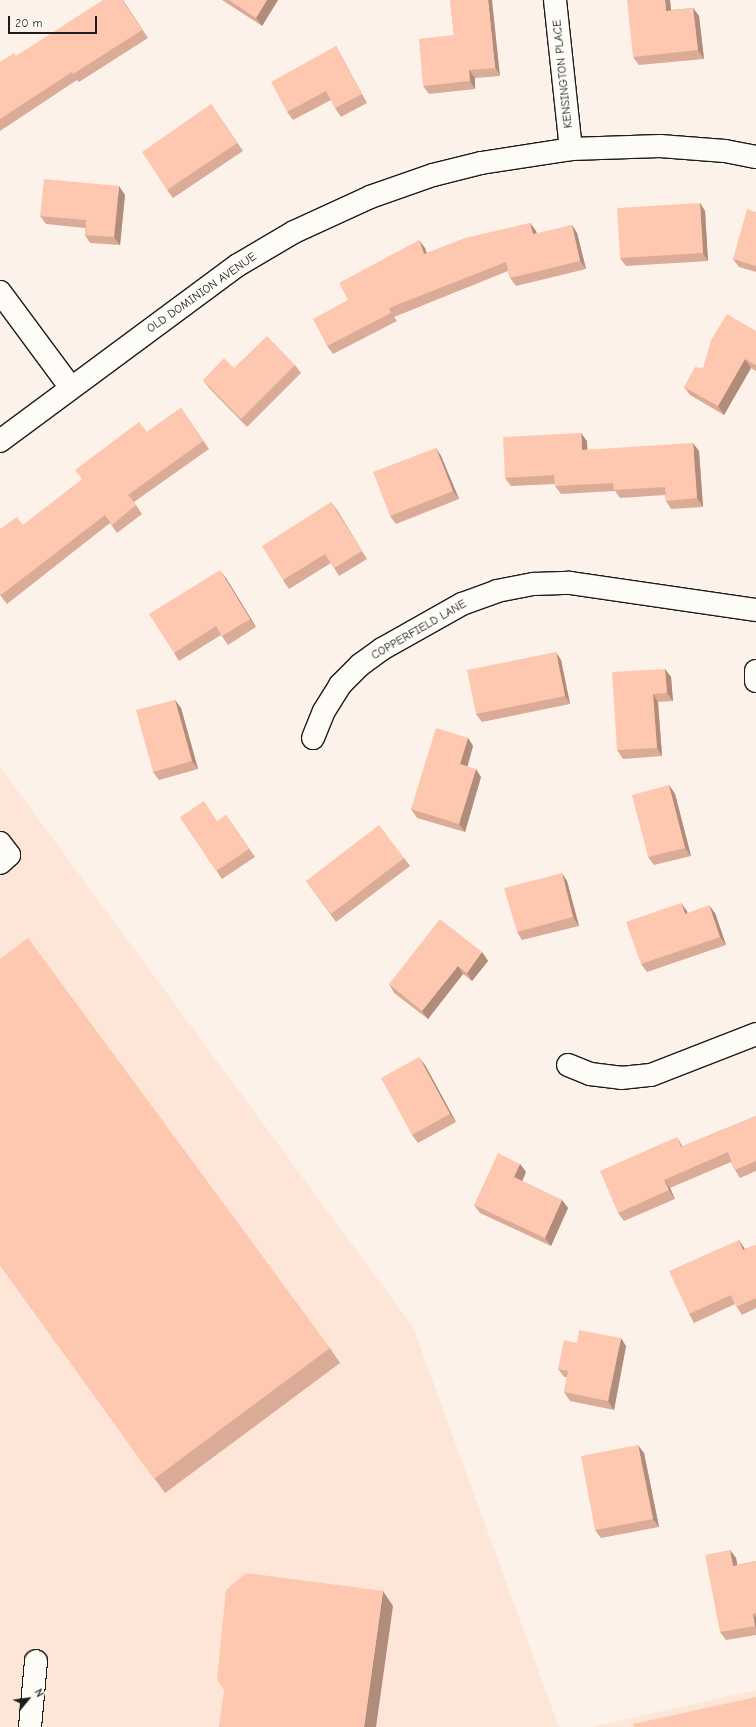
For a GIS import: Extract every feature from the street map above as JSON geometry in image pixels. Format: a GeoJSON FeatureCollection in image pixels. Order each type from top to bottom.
{"type":"FeatureCollection","features":[{"type":"Feature","properties":{"kind":"street","name":"KENSINGTON PLACE"},"geometry":{"type":"LineString","coordinates":[[555,0],[571,149]]}},
{"type":"Feature","properties":{"kind":"street","name":"OLD DOMINION AVENUE"},"geometry":{"type":"LineString","coordinates":[[0,441],[238,265],[294,232],[370,197],[432,175],[481,163],[571,149],[660,146],[725,151],[756,157]]}},
{"type":"Feature","properties":{"kind":"street"},"geometry":{"type":"LineString","coordinates":[[0,292],[71,388]]}},
{"type":"Feature","properties":{"kind":"street","name":"COPPERFIELD LANE"},"geometry":{"type":"LineString","coordinates":[[313,738],[324,711],[340,685],[360,665],[382,649],[462,604],[497,591],[534,584],[570,583],[756,610]]}},
{"type":"Feature","properties":{"kind":"street"},"geometry":{"type":"LineString","coordinates":[[756,671],[756,681]]}},
{"type":"Feature","properties":{"kind":"street"},"geometry":{"type":"LineString","coordinates":[[0,843],[9,855],[0,863]]}},
{"type":"Feature","properties":{"kind":"street"},"geometry":{"type":"LineString","coordinates":[[568,1065],[590,1074],[621,1078],[651,1075],[756,1034]]}},
{"type":"Feature","properties":{"kind":"street"},"geometry":{"type":"LineString","coordinates":[[30,1727],[36,1661]]}},
{"type":"Feature","properties":{"kind":"shaded area"},"geometry":{"type":"Polygon","coordinates":[[[0,767],[413,1327],[559,1727],[0,1727],[0,767]]]}},
{"type":"Feature","properties":{"kind":"shaded area"},"geometry":{"type":"Polygon","coordinates":[[[756,1690],[756,1727],[591,1727],[756,1690]]]}},
{"type":"Feature","properties":{"kind":"building"},"geometry":{"type":"Polygon","coordinates":[[[103,0],[122,0],[142,30],[73,74],[72,72],[0,119],[0,62],[14,53],[16,56],[103,0]]]}},
{"type":"Feature","properties":{"kind":"building"},"geometry":{"type":"Polygon","coordinates":[[[229,0],[267,0],[256,18],[229,0]]]}},
{"type":"Feature","properties":{"kind":"building"},"geometry":{"type":"Polygon","coordinates":[[[450,0],[488,0],[495,68],[469,70],[470,81],[423,86],[419,39],[454,35],[450,0]]]}},
{"type":"Feature","properties":{"kind":"building"},"geometry":{"type":"Polygon","coordinates":[[[627,0],[665,0],[666,11],[693,8],[698,50],[633,57],[627,0]]]}},
{"type":"Feature","properties":{"kind":"building"},"geometry":{"type":"Polygon","coordinates":[[[336,46],[362,94],[335,108],[326,91],[287,112],[271,82],[336,46]]]}},
{"type":"Feature","properties":{"kind":"building"},"geometry":{"type":"Polygon","coordinates":[[[211,104],[237,143],[167,190],[142,152],[211,104]]]}},
{"type":"Feature","properties":{"kind":"building"},"geometry":{"type":"Polygon","coordinates":[[[44,179],[119,186],[114,237],[85,235],[86,220],[40,216],[44,179]]]}},
{"type":"Feature","properties":{"kind":"building"},"geometry":{"type":"Polygon","coordinates":[[[700,203],[703,253],[620,258],[617,208],[700,203]]]}},
{"type":"Feature","properties":{"kind":"building"},"geometry":{"type":"Polygon","coordinates":[[[747,209],[756,212],[756,266],[733,259],[747,209]]]}},
{"type":"Feature","properties":{"kind":"building"},"geometry":{"type":"Polygon","coordinates":[[[530,223],[533,234],[572,225],[580,261],[510,278],[506,262],[389,308],[391,313],[327,346],[313,319],[348,300],[339,283],[419,240],[424,254],[465,238],[530,223]]]}},
{"type":"Feature","properties":{"kind":"building"},"geometry":{"type":"Polygon","coordinates":[[[727,314],[756,331],[756,364],[755,365],[745,359],[718,406],[684,387],[695,367],[703,368],[711,340],[727,314]]]}},
{"type":"Feature","properties":{"kind":"building"},"geometry":{"type":"Polygon","coordinates":[[[267,336],[295,365],[241,419],[203,380],[224,358],[234,368],[267,336]]]}},
{"type":"Feature","properties":{"kind":"building"},"geometry":{"type":"Polygon","coordinates":[[[181,408],[203,441],[128,495],[136,505],[112,525],[105,515],[1,595],[0,529],[17,517],[23,525],[82,479],[75,470],[139,422],[147,432],[181,408]]]}},
{"type":"Feature","properties":{"kind":"building"},"geometry":{"type":"Polygon","coordinates":[[[581,433],[582,450],[693,443],[697,498],[666,501],[665,487],[614,490],[613,483],[555,486],[554,475],[505,478],[503,437],[581,433]]]}},
{"type":"Feature","properties":{"kind":"building"},"geometry":{"type":"Polygon","coordinates":[[[436,448],[453,491],[390,516],[373,472],[436,448]]]}},
{"type":"Feature","properties":{"kind":"building"},"geometry":{"type":"Polygon","coordinates":[[[331,502],[362,551],[334,568],[325,554],[283,580],[262,546],[331,502]]]}},
{"type":"Feature","properties":{"kind":"building"},"geometry":{"type":"Polygon","coordinates":[[[220,570],[250,619],[222,636],[216,626],[174,653],[149,614],[220,570]]]}},
{"type":"Feature","properties":{"kind":"building"},"geometry":{"type":"Polygon","coordinates":[[[556,652],[565,696],[476,714],[467,670],[556,652]]]}},
{"type":"Feature","properties":{"kind":"building"},"geometry":{"type":"Polygon","coordinates":[[[665,669],[667,693],[653,694],[657,748],[617,750],[612,672],[665,669]]]}},
{"type":"Feature","properties":{"kind":"building"},"geometry":{"type":"Polygon","coordinates":[[[175,700],[192,761],[153,772],[136,710],[175,700]]]}},
{"type":"Feature","properties":{"kind":"building"},"geometry":{"type":"Polygon","coordinates":[[[436,728],[468,738],[460,764],[476,769],[459,824],[411,809],[436,728]]]}},
{"type":"Feature","properties":{"kind":"building"},"geometry":{"type":"Polygon","coordinates":[[[669,785],[685,848],[648,857],[632,795],[669,785]]]}},
{"type":"Feature","properties":{"kind":"building"},"geometry":{"type":"Polygon","coordinates":[[[204,801],[217,821],[226,815],[249,849],[216,871],[180,817],[204,801]]]}},
{"type":"Feature","properties":{"kind":"building"},"geometry":{"type":"Polygon","coordinates":[[[379,825],[404,858],[331,914],[306,881],[379,825]]]}},
{"type":"Feature","properties":{"kind":"building"},"geometry":{"type":"Polygon","coordinates":[[[562,873],[573,917],[517,932],[504,888],[562,873]]]}},
{"type":"Feature","properties":{"kind":"building"},"geometry":{"type":"Polygon","coordinates":[[[681,903],[685,914],[709,905],[720,937],[641,964],[626,922],[681,903]]]}},
{"type":"Feature","properties":{"kind":"building"},"geometry":{"type":"Polygon","coordinates":[[[440,919],[482,952],[467,973],[458,966],[422,1011],[389,984],[440,919]]]}},
{"type":"Feature","properties":{"kind":"building"},"geometry":{"type":"Polygon","coordinates":[[[28,938],[330,1348],[154,1479],[0,1265],[0,959],[28,938]]]}},
{"type":"Feature","properties":{"kind":"building"},"geometry":{"type":"Polygon","coordinates":[[[419,1057],[450,1114],[412,1135],[381,1078],[419,1057]]]}},
{"type":"Feature","properties":{"kind":"building"},"geometry":{"type":"Polygon","coordinates":[[[756,1116],[756,1161],[735,1170],[728,1152],[664,1180],[669,1190],[618,1213],[600,1171],[677,1137],[681,1147],[756,1116]]]}},
{"type":"Feature","properties":{"kind":"building"},"geometry":{"type":"Polygon","coordinates":[[[498,1153],[520,1164],[514,1177],[562,1200],[545,1238],[474,1205],[498,1153]]]}},
{"type":"Feature","properties":{"kind":"building"},"geometry":{"type":"Polygon","coordinates":[[[739,1240],[743,1250],[756,1245],[756,1298],[736,1307],[731,1295],[689,1314],[669,1271],[739,1240]]]}},
{"type":"Feature","properties":{"kind":"building"},"geometry":{"type":"Polygon","coordinates":[[[579,1330],[621,1338],[608,1401],[564,1392],[568,1371],[558,1369],[564,1340],[577,1343],[579,1330]]]}},
{"type":"Feature","properties":{"kind":"building"},"geometry":{"type":"Polygon","coordinates":[[[638,1445],[653,1519],[595,1530],[581,1456],[638,1445]]]}},
{"type":"Feature","properties":{"kind":"building"},"geometry":{"type":"Polygon","coordinates":[[[730,1550],[733,1566],[756,1561],[756,1613],[753,1614],[755,1626],[720,1632],[705,1555],[730,1550]]]}},
{"type":"Feature","properties":{"kind":"building"},"geometry":{"type":"Polygon","coordinates":[[[246,1573],[383,1591],[364,1727],[219,1727],[224,1690],[217,1680],[226,1590],[246,1573]]]}},
{"type":"Feature","properties":{"kind":"building"},"geometry":{"type":"Polygon","coordinates":[[[756,1697],[756,1727],[634,1727],[633,1724],[756,1697]]]}}]}
